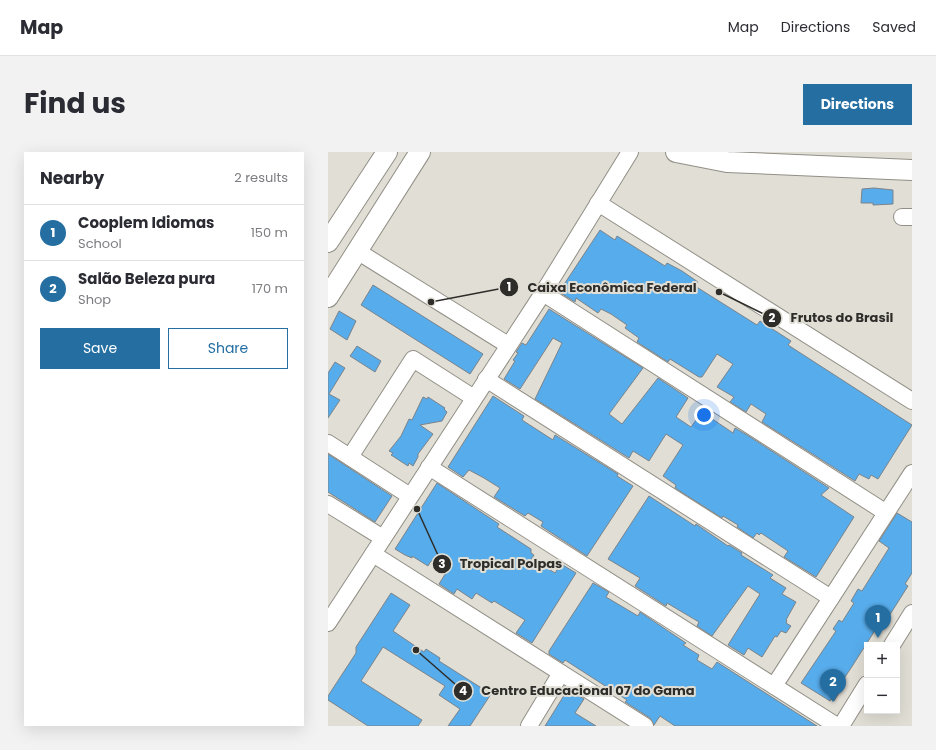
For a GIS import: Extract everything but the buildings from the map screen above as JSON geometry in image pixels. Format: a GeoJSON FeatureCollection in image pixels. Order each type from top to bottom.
{"type":"FeatureCollection","features":[{"type":"Feature","properties":{"kind":"main road"},"geometry":{"type":"LineString","coordinates":[[328,242],[334,221],[387,152]]}},
{"type":"Feature","properties":{"kind":"main road"},"geometry":{"type":"LineString","coordinates":[[328,296],[420,152]]}},
{"type":"Feature","properties":{"kind":"main road"},"geometry":{"type":"LineString","coordinates":[[676,152],[727,162],[912,170]]}},
{"type":"Feature","properties":{"kind":"street"},"geometry":{"type":"LineString","coordinates":[[328,623],[543,292],[630,152]]}},
{"type":"Feature","properties":{"kind":"street"},"geometry":{"type":"LineString","coordinates":[[598,203],[912,400]]}},
{"type":"Feature","properties":{"kind":"street"},"geometry":{"type":"LineString","coordinates":[[357,251],[508,345]]}},
{"type":"Feature","properties":{"kind":"street"},"geometry":{"type":"LineString","coordinates":[[543,292],[885,512]]}},
{"type":"Feature","properties":{"kind":"street"},"geometry":{"type":"LineString","coordinates":[[350,456],[413,359],[474,398]]}},
{"type":"Feature","properties":{"kind":"street"},"geometry":{"type":"LineString","coordinates":[[486,378],[831,598]]}},
{"type":"Feature","properties":{"kind":"street"},"geometry":{"type":"LineString","coordinates":[[328,443],[410,496]]}},
{"type":"Feature","properties":{"kind":"street"},"geometry":{"type":"LineString","coordinates":[[430,466],[837,726]]}},
{"type":"Feature","properties":{"kind":"street"},"geometry":{"type":"LineString","coordinates":[[774,686],[912,472]]}},
{"type":"Feature","properties":{"kind":"street"},"geometry":{"type":"LineString","coordinates":[[328,504],[383,538]]}},
{"type":"Feature","properties":{"kind":"street"},"geometry":{"type":"LineString","coordinates":[[373,554],[645,726]]}},
{"type":"Feature","properties":{"kind":"street"},"geometry":{"type":"LineString","coordinates":[[894,642],[912,613]]}},
{"type":"Feature","properties":{"kind":"street"},"geometry":{"type":"LineString","coordinates":[[529,726],[561,673]]}},
{"type":"Feature","properties":{"kind":"street"},"geometry":{"type":"LineString","coordinates":[[841,726],[864,689]]}},
{"type":"Feature","properties":{"kind":"place","name":"Frutos do Brasil"},"geometry":{"type":"Point","coordinates":[719,292]}},
{"type":"Feature","properties":{"kind":"place","name":"Caixa Econômica Federal"},"geometry":{"type":"Point","coordinates":[431,302]}},
{"type":"Feature","properties":{"kind":"place","name":"Tropical Polpas"},"geometry":{"type":"Point","coordinates":[417,509]}},
{"type":"Feature","properties":{"kind":"place","name":"Cooplem Idiomas"},"geometry":{"type":"Point","coordinates":[878,638]}},
{"type":"Feature","properties":{"kind":"place","name":"Centro Educacional 07 do Gama"},"geometry":{"type":"Point","coordinates":[416,650]}},
{"type":"Feature","properties":{"kind":"place","name":"Salão Beleza pura"},"geometry":{"type":"Point","coordinates":[833,702]}}]}
